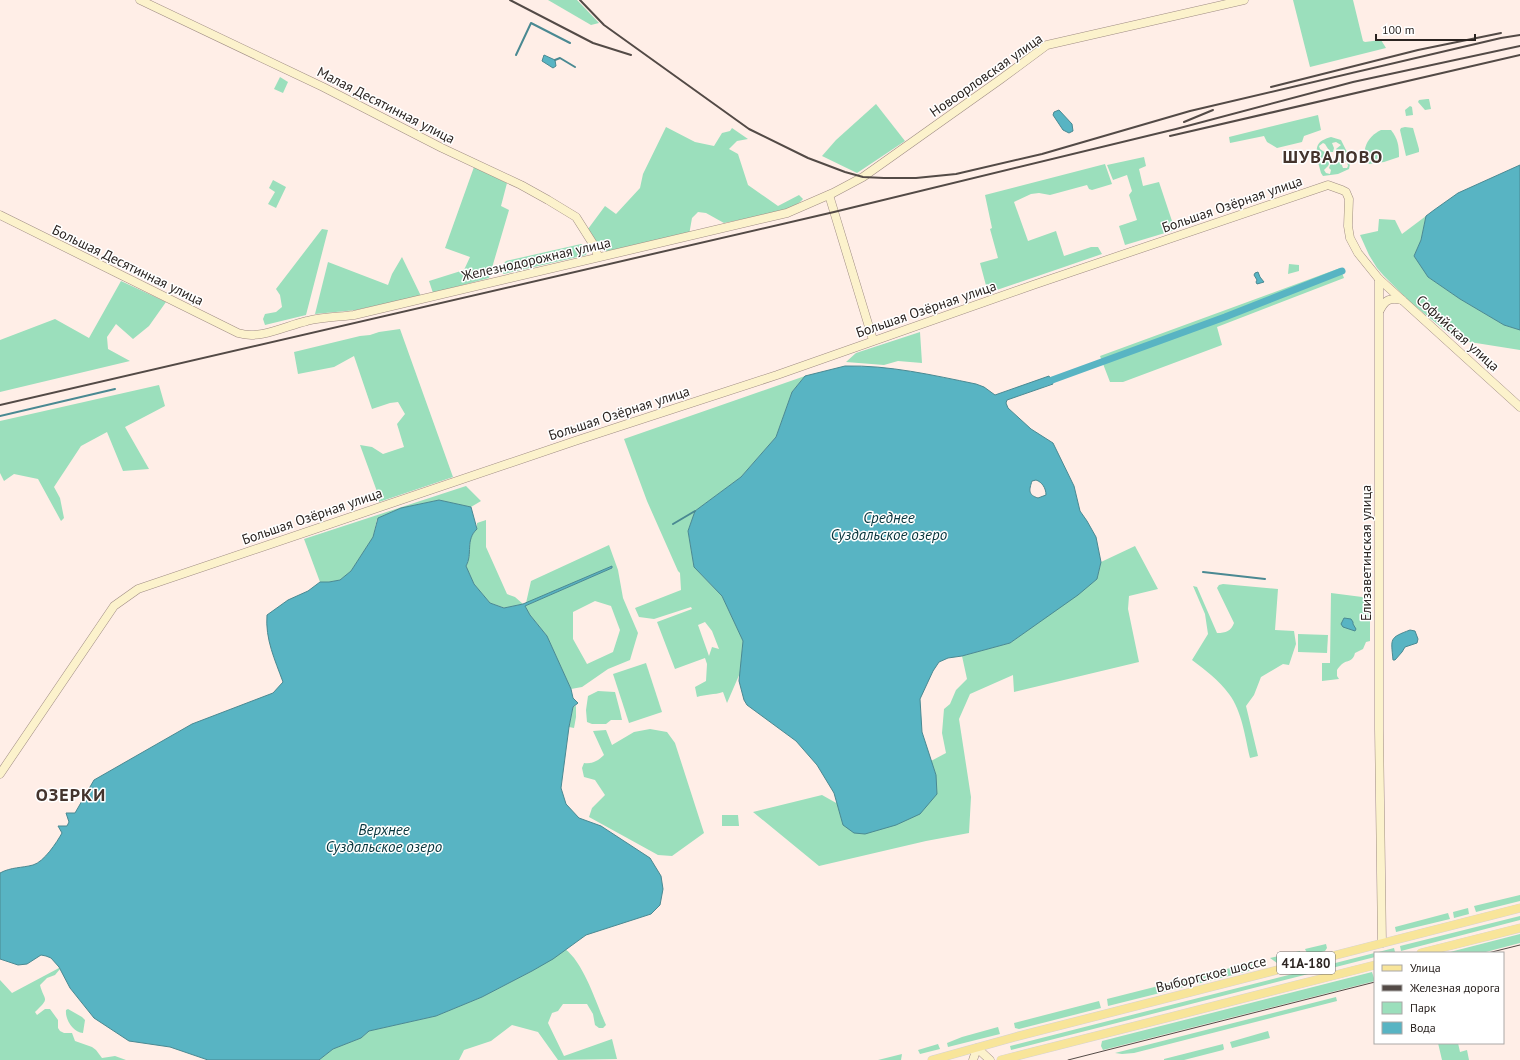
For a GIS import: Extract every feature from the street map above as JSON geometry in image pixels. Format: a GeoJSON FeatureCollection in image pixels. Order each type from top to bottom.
{"type":"FeatureCollection","features":[{"type":"Feature","properties":{"kind":"main road","name":"Выборгское шоссе"},"geometry":{"type":"LineString","coordinates":[[932,1060],[1520,908]]}},
{"type":"Feature","properties":{"kind":"main road"},"geometry":{"type":"LineString","coordinates":[[1425,952],[1520,928]]}},
{"type":"Feature","properties":{"kind":"main road","name":"41А-180"},"geometry":{"type":"LineString","coordinates":[[1001,1060],[1374,965]]}},
{"type":"Feature","properties":{"kind":"street","name":"Малая Десятинная улица"},"geometry":{"type":"LineString","coordinates":[[140,0],[317,84],[442,148],[521,185],[576,217],[595,247],[598,257]]}},
{"type":"Feature","properties":{"kind":"street","name":"Новоорловская улица"},"geometry":{"type":"LineString","coordinates":[[829,195],[869,173],[1047,45],[1244,0]]}},
{"type":"Feature","properties":{"kind":"street","name":"Большая Озёрная улица"},"geometry":{"type":"LineString","coordinates":[[0,774],[114,606],[138,589],[568,443],[777,375],[873,340],[1328,186],[1346,192],[1349,199],[1348,226],[1350,238],[1358,253],[1379,279]]}},
{"type":"Feature","properties":{"kind":"street"},"geometry":{"type":"LineString","coordinates":[[829,195],[873,340]]}},
{"type":"Feature","properties":{"kind":"street","name":"Железнодорожная улица"},"geometry":{"type":"LineString","coordinates":[[246,335],[265,333],[308,321],[354,316],[786,213],[829,195]]}},
{"type":"Feature","properties":{"kind":"street","name":"Большая Десятинная улица"},"geometry":{"type":"LineString","coordinates":[[0,215],[246,335]]}},
{"type":"Feature","properties":{"kind":"street"},"geometry":{"type":"LineString","coordinates":[[595,247],[603,254],[608,255]]}},
{"type":"Feature","properties":{"kind":"street","name":"Софийская улица"},"geometry":{"type":"LineString","coordinates":[[1379,279],[1520,407]]}},
{"type":"Feature","properties":{"kind":"street","name":"Елизаветинская улица"},"geometry":{"type":"LineString","coordinates":[[1379,279],[1379,767],[1382,944]]}},
{"type":"Feature","properties":{"kind":"street"},"geometry":{"type":"LineString","coordinates":[[1379,312],[1385,301],[1390,299],[1403,300]]}},
{"type":"Feature","properties":{"kind":"street"},"geometry":{"type":"LineString","coordinates":[[973,1060],[977,1048],[990,1060]]}},
{"type":"Feature","properties":{"kind":"green space"},"geometry":{"type":"Polygon","coordinates":[[[548,0],[577,0],[599,23],[591,25],[548,0]]]}},
{"type":"Feature","properties":{"kind":"green space"},"geometry":{"type":"Polygon","coordinates":[[[1293,0],[1353,0],[1363,41],[1381,40],[1386,48],[1310,67],[1293,0]]]}},
{"type":"Feature","properties":{"kind":"green space"},"geometry":{"type":"Polygon","coordinates":[[[280,77],[288,82],[283,93],[274,89],[280,77]]]}},
{"type":"Feature","properties":{"kind":"green space"},"geometry":{"type":"Polygon","coordinates":[[[1429,99],[1431,109],[1425,110],[1418,102],[1419,100],[1429,99]]]}},
{"type":"Feature","properties":{"kind":"green space"},"geometry":{"type":"Polygon","coordinates":[[[876,104],[905,141],[857,173],[822,156],[836,140],[876,104]]]}},
{"type":"Feature","properties":{"kind":"green space"},"geometry":{"type":"Polygon","coordinates":[[[1410,106],[1412,107],[1413,115],[1406,116],[1405,110],[1410,106]]]}},
{"type":"Feature","properties":{"kind":"green space"},"geometry":{"type":"Polygon","coordinates":[[[1318,115],[1321,130],[1304,136],[1302,142],[1277,148],[1267,142],[1264,136],[1230,143],[1229,137],[1318,115]]]}},
{"type":"Feature","properties":{"kind":"green space"},"geometry":{"type":"Polygon","coordinates":[[[666,127],[695,142],[714,146],[722,133],[730,131],[732,128],[748,139],[737,141],[729,149],[738,154],[748,185],[778,206],[799,195],[803,199],[798,204],[789,208],[724,223],[706,213],[698,212],[692,218],[689,235],[610,253],[603,251],[588,229],[605,206],[616,214],[640,188],[643,174],[666,127]]]}},
{"type":"Feature","properties":{"kind":"green space"},"geometry":{"type":"Polygon","coordinates":[[[1401,128],[1413,128],[1419,149],[1419,152],[1406,156],[1400,130],[1401,128]]]}},
{"type":"Feature","properties":{"kind":"green space"},"geometry":{"type":"Polygon","coordinates":[[[1381,130],[1391,130],[1395,136],[1398,143],[1399,157],[1384,162],[1369,164],[1365,154],[1366,144],[1372,136],[1381,130]]]}},
{"type":"Feature","properties":{"kind":"green space"},"geometry":{"type":"Polygon","coordinates":[[[1331,137],[1341,140],[1347,152],[1337,155],[1335,153],[1336,149],[1341,145],[1336,142],[1332,143],[1334,148],[1333,152],[1330,152],[1323,143],[1319,146],[1320,149],[1329,155],[1329,157],[1318,159],[1318,145],[1323,140],[1331,137]]]}},
{"type":"Feature","properties":{"kind":"green space"},"geometry":{"type":"Polygon","coordinates":[[[1347,154],[1350,164],[1349,169],[1338,174],[1323,176],[1318,162],[1329,158],[1331,160],[1324,170],[1326,173],[1330,174],[1331,170],[1329,168],[1332,160],[1341,163],[1343,168],[1347,168],[1347,162],[1342,162],[1337,159],[1337,157],[1347,154]]]}},
{"type":"Feature","properties":{"kind":"green space"},"geometry":{"type":"Polygon","coordinates":[[[1144,157],[1146,166],[1139,169],[1143,186],[1159,182],[1175,230],[1125,245],[1119,226],[1137,220],[1129,195],[1132,191],[1127,175],[1113,180],[1107,165],[1144,157]]]}},
{"type":"Feature","properties":{"kind":"green space"},"geometry":{"type":"Polygon","coordinates":[[[1105,164],[1112,184],[1092,190],[1089,189],[1087,185],[1050,195],[1039,193],[1031,194],[1014,202],[1028,241],[1056,231],[1064,256],[1091,247],[1098,247],[1102,254],[988,293],[980,263],[998,258],[990,229],[992,228],[985,195],[1105,164]]]}},
{"type":"Feature","properties":{"kind":"green space"},"geometry":{"type":"Polygon","coordinates":[[[474,167],[507,183],[501,206],[509,210],[489,278],[433,293],[429,281],[464,270],[470,257],[445,248],[474,167]]]}},
{"type":"Feature","properties":{"kind":"green space"},"geometry":{"type":"Polygon","coordinates":[[[273,180],[286,187],[276,208],[268,204],[275,192],[269,188],[273,180]]]}},
{"type":"Feature","properties":{"kind":"green space"},"geometry":{"type":"Polygon","coordinates":[[[1426,216],[1421,240],[1414,256],[1428,277],[1460,299],[1504,325],[1520,330],[1520,350],[1457,340],[1410,302],[1377,268],[1360,235],[1378,231],[1379,219],[1395,220],[1402,234],[1426,216]]]}},
{"type":"Feature","properties":{"kind":"green space"},"geometry":{"type":"Polygon","coordinates":[[[322,229],[328,230],[306,315],[265,325],[263,319],[265,314],[276,312],[282,307],[280,295],[276,289],[322,229]]]}},
{"type":"Feature","properties":{"kind":"green space"},"geometry":{"type":"Polygon","coordinates":[[[581,244],[585,246],[587,251],[586,255],[504,274],[501,272],[502,265],[506,261],[581,244]]]}},
{"type":"Feature","properties":{"kind":"green space"},"geometry":{"type":"Polygon","coordinates":[[[402,257],[421,296],[356,310],[315,314],[328,262],[388,285],[392,274],[402,257]]]}},
{"type":"Feature","properties":{"kind":"green space"},"geometry":{"type":"Polygon","coordinates":[[[1289,264],[1299,265],[1299,271],[1288,274],[1289,264]]]}},
{"type":"Feature","properties":{"kind":"green space"},"geometry":{"type":"Polygon","coordinates":[[[1340,268],[1344,278],[1217,327],[1222,345],[1123,382],[1110,382],[1100,356],[1340,268]]]}},
{"type":"Feature","properties":{"kind":"green space"},"geometry":{"type":"Polygon","coordinates":[[[121,281],[166,302],[149,326],[133,339],[116,324],[107,337],[108,349],[130,361],[0,392],[0,340],[55,319],[89,338],[121,281]]]}},
{"type":"Feature","properties":{"kind":"green space"},"geometry":{"type":"Polygon","coordinates":[[[400,329],[453,477],[379,502],[379,497],[360,445],[372,447],[383,454],[404,447],[397,424],[405,414],[398,402],[372,409],[354,356],[334,367],[298,374],[294,352],[360,336],[400,329]]]}},
{"type":"Feature","properties":{"kind":"green space"},"geometry":{"type":"Polygon","coordinates":[[[920,332],[922,363],[898,361],[884,365],[846,362],[856,353],[920,332]]]}},
{"type":"Feature","properties":{"kind":"green space"},"geometry":{"type":"Polygon","coordinates":[[[805,376],[792,392],[776,437],[741,477],[695,511],[688,531],[694,567],[722,596],[743,641],[740,673],[727,703],[723,692],[697,697],[695,687],[706,681],[707,664],[705,658],[675,669],[657,622],[692,609],[691,607],[654,619],[639,617],[635,608],[681,590],[680,573],[647,501],[624,439],[805,376]],[[705,622],[698,625],[709,656],[712,647],[719,649],[712,631],[705,622]]]}},
{"type":"Feature","properties":{"kind":"green space"},"geometry":{"type":"Polygon","coordinates":[[[159,385],[165,406],[125,427],[149,469],[123,471],[107,432],[81,446],[54,487],[60,498],[64,518],[61,521],[38,479],[14,474],[4,481],[0,473],[0,421],[159,385]]]}},
{"type":"Feature","properties":{"kind":"green space"},"geometry":{"type":"Polygon","coordinates":[[[466,486],[481,501],[471,507],[439,500],[401,508],[377,519],[373,537],[351,571],[340,580],[320,582],[304,539],[466,486]]]}},
{"type":"Feature","properties":{"kind":"green space"},"geometry":{"type":"Polygon","coordinates":[[[486,520],[486,547],[507,594],[515,597],[523,604],[505,608],[490,603],[474,584],[466,566],[469,557],[471,538],[477,529],[477,523],[486,520]]]}},
{"type":"Feature","properties":{"kind":"green space"},"geometry":{"type":"Polygon","coordinates":[[[609,545],[618,570],[623,598],[638,633],[630,660],[608,669],[582,687],[571,689],[547,636],[530,615],[525,606],[612,568],[612,566],[526,603],[531,581],[609,545]],[[595,601],[573,612],[573,639],[587,664],[613,652],[620,630],[611,606],[595,601]]]}},
{"type":"Feature","properties":{"kind":"green space"},"geometry":{"type":"Polygon","coordinates":[[[1135,546],[1158,589],[1129,596],[1128,609],[1139,662],[1014,692],[1013,675],[970,694],[959,719],[971,797],[969,833],[926,841],[819,866],[753,812],[822,795],[838,804],[843,825],[936,775],[931,761],[946,753],[942,733],[944,709],[950,704],[956,690],[967,679],[962,656],[1010,643],[1097,579],[1101,562],[1135,546]]]}},
{"type":"Feature","properties":{"kind":"green space"},"geometry":{"type":"Polygon","coordinates":[[[1223,584],[1278,589],[1275,630],[1294,631],[1296,644],[1289,665],[1283,664],[1261,677],[1254,695],[1246,706],[1258,756],[1250,758],[1240,716],[1233,701],[1225,689],[1207,671],[1192,660],[1208,634],[1205,614],[1193,586],[1197,587],[1217,633],[1220,633],[1230,630],[1234,623],[1217,588],[1219,585],[1223,584]]]}},
{"type":"Feature","properties":{"kind":"green space"},"geometry":{"type":"Polygon","coordinates":[[[1331,593],[1370,598],[1370,641],[1366,642],[1363,649],[1355,653],[1351,659],[1338,668],[1337,676],[1339,679],[1322,681],[1322,663],[1330,663],[1331,593]]]}},
{"type":"Feature","properties":{"kind":"green space"},"geometry":{"type":"Polygon","coordinates":[[[1298,634],[1328,635],[1327,653],[1298,652],[1298,634]]]}},
{"type":"Feature","properties":{"kind":"green space"},"geometry":{"type":"Polygon","coordinates":[[[646,663],[662,712],[629,723],[613,674],[646,663]]]}},
{"type":"Feature","properties":{"kind":"green space"},"geometry":{"type":"Polygon","coordinates":[[[598,691],[615,692],[622,720],[611,720],[606,724],[592,724],[587,722],[586,710],[588,696],[598,691]]]}},
{"type":"Feature","properties":{"kind":"green space"},"geometry":{"type":"Polygon","coordinates":[[[576,706],[574,728],[569,727],[573,707],[576,706]]]}},
{"type":"Feature","properties":{"kind":"green space"},"geometry":{"type":"Polygon","coordinates":[[[650,729],[667,732],[675,743],[704,833],[672,856],[658,855],[589,817],[592,808],[605,795],[595,780],[584,777],[582,768],[584,763],[595,762],[604,755],[593,731],[606,730],[612,745],[634,732],[650,729]]]}},
{"type":"Feature","properties":{"kind":"green space"},"geometry":{"type":"Polygon","coordinates":[[[722,815],[738,815],[739,826],[722,826],[722,815]]]}},
{"type":"Feature","properties":{"kind":"green space"},"geometry":{"type":"Polygon","coordinates":[[[1520,895],[1520,901],[1476,912],[1474,906],[1520,895]]]}},
{"type":"Feature","properties":{"kind":"green space"},"geometry":{"type":"Polygon","coordinates":[[[1468,908],[1469,914],[1454,918],[1453,912],[1468,908]]]}},
{"type":"Feature","properties":{"kind":"green space"},"geometry":{"type":"Polygon","coordinates":[[[1448,913],[1450,919],[1396,932],[1395,927],[1448,913]]]}},
{"type":"Feature","properties":{"kind":"green space"},"geometry":{"type":"Polygon","coordinates":[[[1520,916],[1520,920],[1401,951],[1400,946],[1520,916]]]}},
{"type":"Feature","properties":{"kind":"green space"},"geometry":{"type":"Polygon","coordinates":[[[1520,934],[1520,943],[1486,952],[1450,952],[1520,934]]]}},
{"type":"Feature","properties":{"kind":"green space"},"geometry":{"type":"Polygon","coordinates":[[[1326,944],[1327,948],[1325,951],[1310,955],[1308,955],[1305,949],[1326,944]]]}},
{"type":"Feature","properties":{"kind":"green space"},"geometry":{"type":"Polygon","coordinates":[[[1394,948],[1395,952],[1378,952],[1394,948]]]}},
{"type":"Feature","properties":{"kind":"green space"},"geometry":{"type":"Polygon","coordinates":[[[565,949],[572,955],[584,973],[606,1025],[603,1028],[599,1028],[595,1025],[593,1014],[587,1004],[563,1004],[558,1011],[552,1013],[548,1023],[564,1056],[612,1039],[617,1059],[558,1060],[538,1032],[512,1025],[491,1041],[464,1050],[459,1060],[319,1060],[333,1049],[361,1038],[369,1031],[436,1016],[482,997],[532,971],[565,949]]]}},
{"type":"Feature","properties":{"kind":"green space"},"geometry":{"type":"Polygon","coordinates":[[[1300,951],[1299,958],[1277,963],[1270,958],[1300,951]]]}},
{"type":"Feature","properties":{"kind":"green space"},"geometry":{"type":"Polygon","coordinates":[[[1374,953],[1374,957],[1011,1050],[1010,1046],[1374,953]]]}},
{"type":"Feature","properties":{"kind":"green space"},"geometry":{"type":"Polygon","coordinates":[[[1254,962],[1249,971],[1197,984],[1195,977],[1254,962]]]}},
{"type":"Feature","properties":{"kind":"green space"},"geometry":{"type":"Polygon","coordinates":[[[59,968],[60,969],[55,975],[47,978],[40,985],[45,1001],[35,1012],[37,1015],[45,1009],[50,1009],[58,1020],[58,1028],[60,1031],[64,1033],[72,1033],[75,1041],[92,1047],[102,1058],[115,1056],[126,1060],[0,1060],[0,980],[12,993],[59,968]]]}},
{"type":"Feature","properties":{"kind":"green space"},"geometry":{"type":"Polygon","coordinates":[[[1372,972],[1374,978],[1374,981],[1103,1050],[1101,1046],[1102,1041],[1372,972]]]}},
{"type":"Feature","properties":{"kind":"green space"},"geometry":{"type":"Polygon","coordinates":[[[1190,978],[1192,985],[1108,1006],[1107,999],[1190,978]]]}},
{"type":"Feature","properties":{"kind":"green space"},"geometry":{"type":"Polygon","coordinates":[[[1336,997],[1337,1001],[1134,1053],[1115,1053],[1336,997]]]}},
{"type":"Feature","properties":{"kind":"green space"},"geometry":{"type":"Polygon","coordinates":[[[1099,1001],[1101,1008],[1019,1029],[1015,1028],[1014,1023],[1099,1001]]]}},
{"type":"Feature","properties":{"kind":"green space"},"geometry":{"type":"Polygon","coordinates":[[[68,1009],[85,1020],[83,1033],[79,1032],[70,1025],[66,1014],[66,1010],[68,1009]]]}},
{"type":"Feature","properties":{"kind":"green space"},"geometry":{"type":"Polygon","coordinates":[[[998,1027],[1000,1034],[948,1047],[947,1043],[962,1037],[998,1027]]]}},
{"type":"Feature","properties":{"kind":"green space"},"geometry":{"type":"Polygon","coordinates":[[[1268,1031],[1270,1038],[1232,1048],[1230,1042],[1268,1031]]]}},
{"type":"Feature","properties":{"kind":"green space"},"geometry":{"type":"Polygon","coordinates":[[[938,1044],[940,1049],[920,1054],[918,1050],[938,1044]]]}},
{"type":"Feature","properties":{"kind":"green space"},"geometry":{"type":"Polygon","coordinates":[[[1223,1044],[1223,1050],[1184,1060],[1164,1060],[1164,1059],[1223,1044]]]}},
{"type":"Feature","properties":{"kind":"green space"},"geometry":{"type":"Polygon","coordinates":[[[1438,1044],[1458,1044],[1460,1052],[1467,1050],[1469,1060],[1442,1060],[1438,1044]]]}},
{"type":"Feature","properties":{"kind":"green space"},"geometry":{"type":"Polygon","coordinates":[[[902,1054],[901,1060],[878,1060],[902,1054]]]}},
{"type":"Feature","properties":{"kind":"water"},"geometry":{"type":"Polygon","coordinates":[[[544,55],[555,60],[556,66],[553,68],[542,61],[544,55]]]}},
{"type":"Feature","properties":{"kind":"water"},"geometry":{"type":"Polygon","coordinates":[[[1059,110],[1072,124],[1073,131],[1069,133],[1063,130],[1053,115],[1054,112],[1059,110]]]}},
{"type":"Feature","properties":{"kind":"water"},"geometry":{"type":"Polygon","coordinates":[[[1520,165],[1520,330],[1504,325],[1460,299],[1428,277],[1414,256],[1421,240],[1426,216],[1458,193],[1520,165]]]}},
{"type":"Feature","properties":{"kind":"water"},"geometry":{"type":"Polygon","coordinates":[[[1258,272],[1264,282],[1257,284],[1257,280],[1254,275],[1258,272]]]}},
{"type":"Feature","properties":{"kind":"water","name":"Среднее Суздальское озеро"},"geometry":{"type":"Polygon","coordinates":[[[845,366],[878,367],[910,371],[976,384],[984,387],[995,395],[1049,376],[1053,384],[1007,400],[1006,403],[1008,408],[1031,429],[1053,443],[1074,486],[1080,511],[1096,537],[1101,562],[1097,579],[1078,595],[1010,643],[962,656],[948,658],[939,662],[933,671],[920,699],[922,732],[936,775],[937,794],[920,814],[896,825],[865,834],[854,833],[843,825],[834,793],[817,765],[796,741],[747,705],[744,700],[739,681],[743,641],[722,596],[694,567],[688,531],[695,511],[741,477],[776,437],[792,392],[805,376],[845,366]],[[1032,481],[1030,492],[1038,498],[1046,495],[1046,492],[1042,484],[1038,481],[1032,481]]]}},
{"type":"Feature","properties":{"kind":"water","name":"Верхнее Суздальское озеро"},"geometry":{"type":"Polygon","coordinates":[[[439,500],[471,507],[477,529],[471,538],[469,557],[466,566],[474,584],[490,603],[504,608],[523,604],[612,566],[612,568],[525,606],[530,615],[547,636],[571,689],[573,698],[578,703],[573,707],[569,727],[561,788],[566,804],[579,818],[601,826],[650,858],[661,876],[663,889],[660,905],[651,914],[586,935],[553,959],[482,997],[436,1016],[369,1031],[361,1038],[333,1049],[319,1060],[208,1060],[170,1047],[129,1041],[94,1018],[70,988],[59,967],[51,958],[41,955],[27,964],[18,965],[0,959],[0,873],[33,865],[46,856],[62,833],[58,826],[67,826],[69,822],[66,813],[75,813],[94,780],[192,724],[273,693],[283,682],[269,641],[267,615],[288,600],[308,591],[320,582],[340,580],[351,571],[373,537],[378,518],[401,508],[439,500]]]}},
{"type":"Feature","properties":{"kind":"water"},"geometry":{"type":"Polygon","coordinates":[[[1344,618],[1351,619],[1356,629],[1355,631],[1343,627],[1341,624],[1344,618]]]}},
{"type":"Feature","properties":{"kind":"water"},"geometry":{"type":"Polygon","coordinates":[[[1410,630],[1415,631],[1418,639],[1417,643],[1405,647],[1395,660],[1393,660],[1393,640],[1398,635],[1410,630]]]}},
{"type":"Feature","properties":{"kind":"waterway"},"geometry":{"type":"LineString","coordinates":[[516,55],[531,23],[570,43]]}},
{"type":"Feature","properties":{"kind":"waterway"},"geometry":{"type":"LineString","coordinates":[[555,60],[560,58],[575,67]]}},
{"type":"Feature","properties":{"kind":"waterway"},"geometry":{"type":"LineString","coordinates":[[1044,383],[1225,317],[1342,271]]}},
{"type":"Feature","properties":{"kind":"waterway"},"geometry":{"type":"LineString","coordinates":[[0,416],[115,389]]}},
{"type":"Feature","properties":{"kind":"waterway"},"geometry":{"type":"LineString","coordinates":[[673,524],[695,511]]}},
{"type":"Feature","properties":{"kind":"waterway"},"geometry":{"type":"LineString","coordinates":[[1203,572],[1265,579]]}},
{"type":"Feature","properties":{"kind":"tram line"},"geometry":{"type":"LineString","coordinates":[[1492,952],[1520,945]]}},
{"type":"Feature","properties":{"kind":"tram line"},"geometry":{"type":"LineString","coordinates":[[1068,1060],[1374,982]]}},
{"type":"Feature","properties":{"kind":"railway"},"geometry":{"type":"LineString","coordinates":[[510,0],[593,43],[631,55]]}},
{"type":"Feature","properties":{"kind":"railway"},"geometry":{"type":"LineString","coordinates":[[580,0],[604,25],[749,129],[808,158],[845,172],[863,177],[884,178],[916,178],[956,174],[1042,154],[1190,111],[1501,38],[1520,35]]}},
{"type":"Feature","properties":{"kind":"railway"},"geometry":{"type":"LineString","coordinates":[[1271,87],[1418,50],[1501,33]]}},
{"type":"Feature","properties":{"kind":"railway"},"geometry":{"type":"LineString","coordinates":[[0,405],[834,212],[1176,129],[1353,82],[1520,46]]}},
{"type":"Feature","properties":{"kind":"railway"},"geometry":{"type":"LineString","coordinates":[[1170,136],[1520,55]]}},
{"type":"Feature","properties":{"kind":"railway"},"geometry":{"type":"LineString","coordinates":[[1184,122],[1213,110]]}},
{"type":"Feature","properties":{"kind":"district","name":"ШУВАЛОВО"},"geometry":{"type":"Point","coordinates":[1333,157]}},
{"type":"Feature","properties":{"kind":"district","name":"ОЗЕРКИ"},"geometry":{"type":"Point","coordinates":[71,795]}}]}
